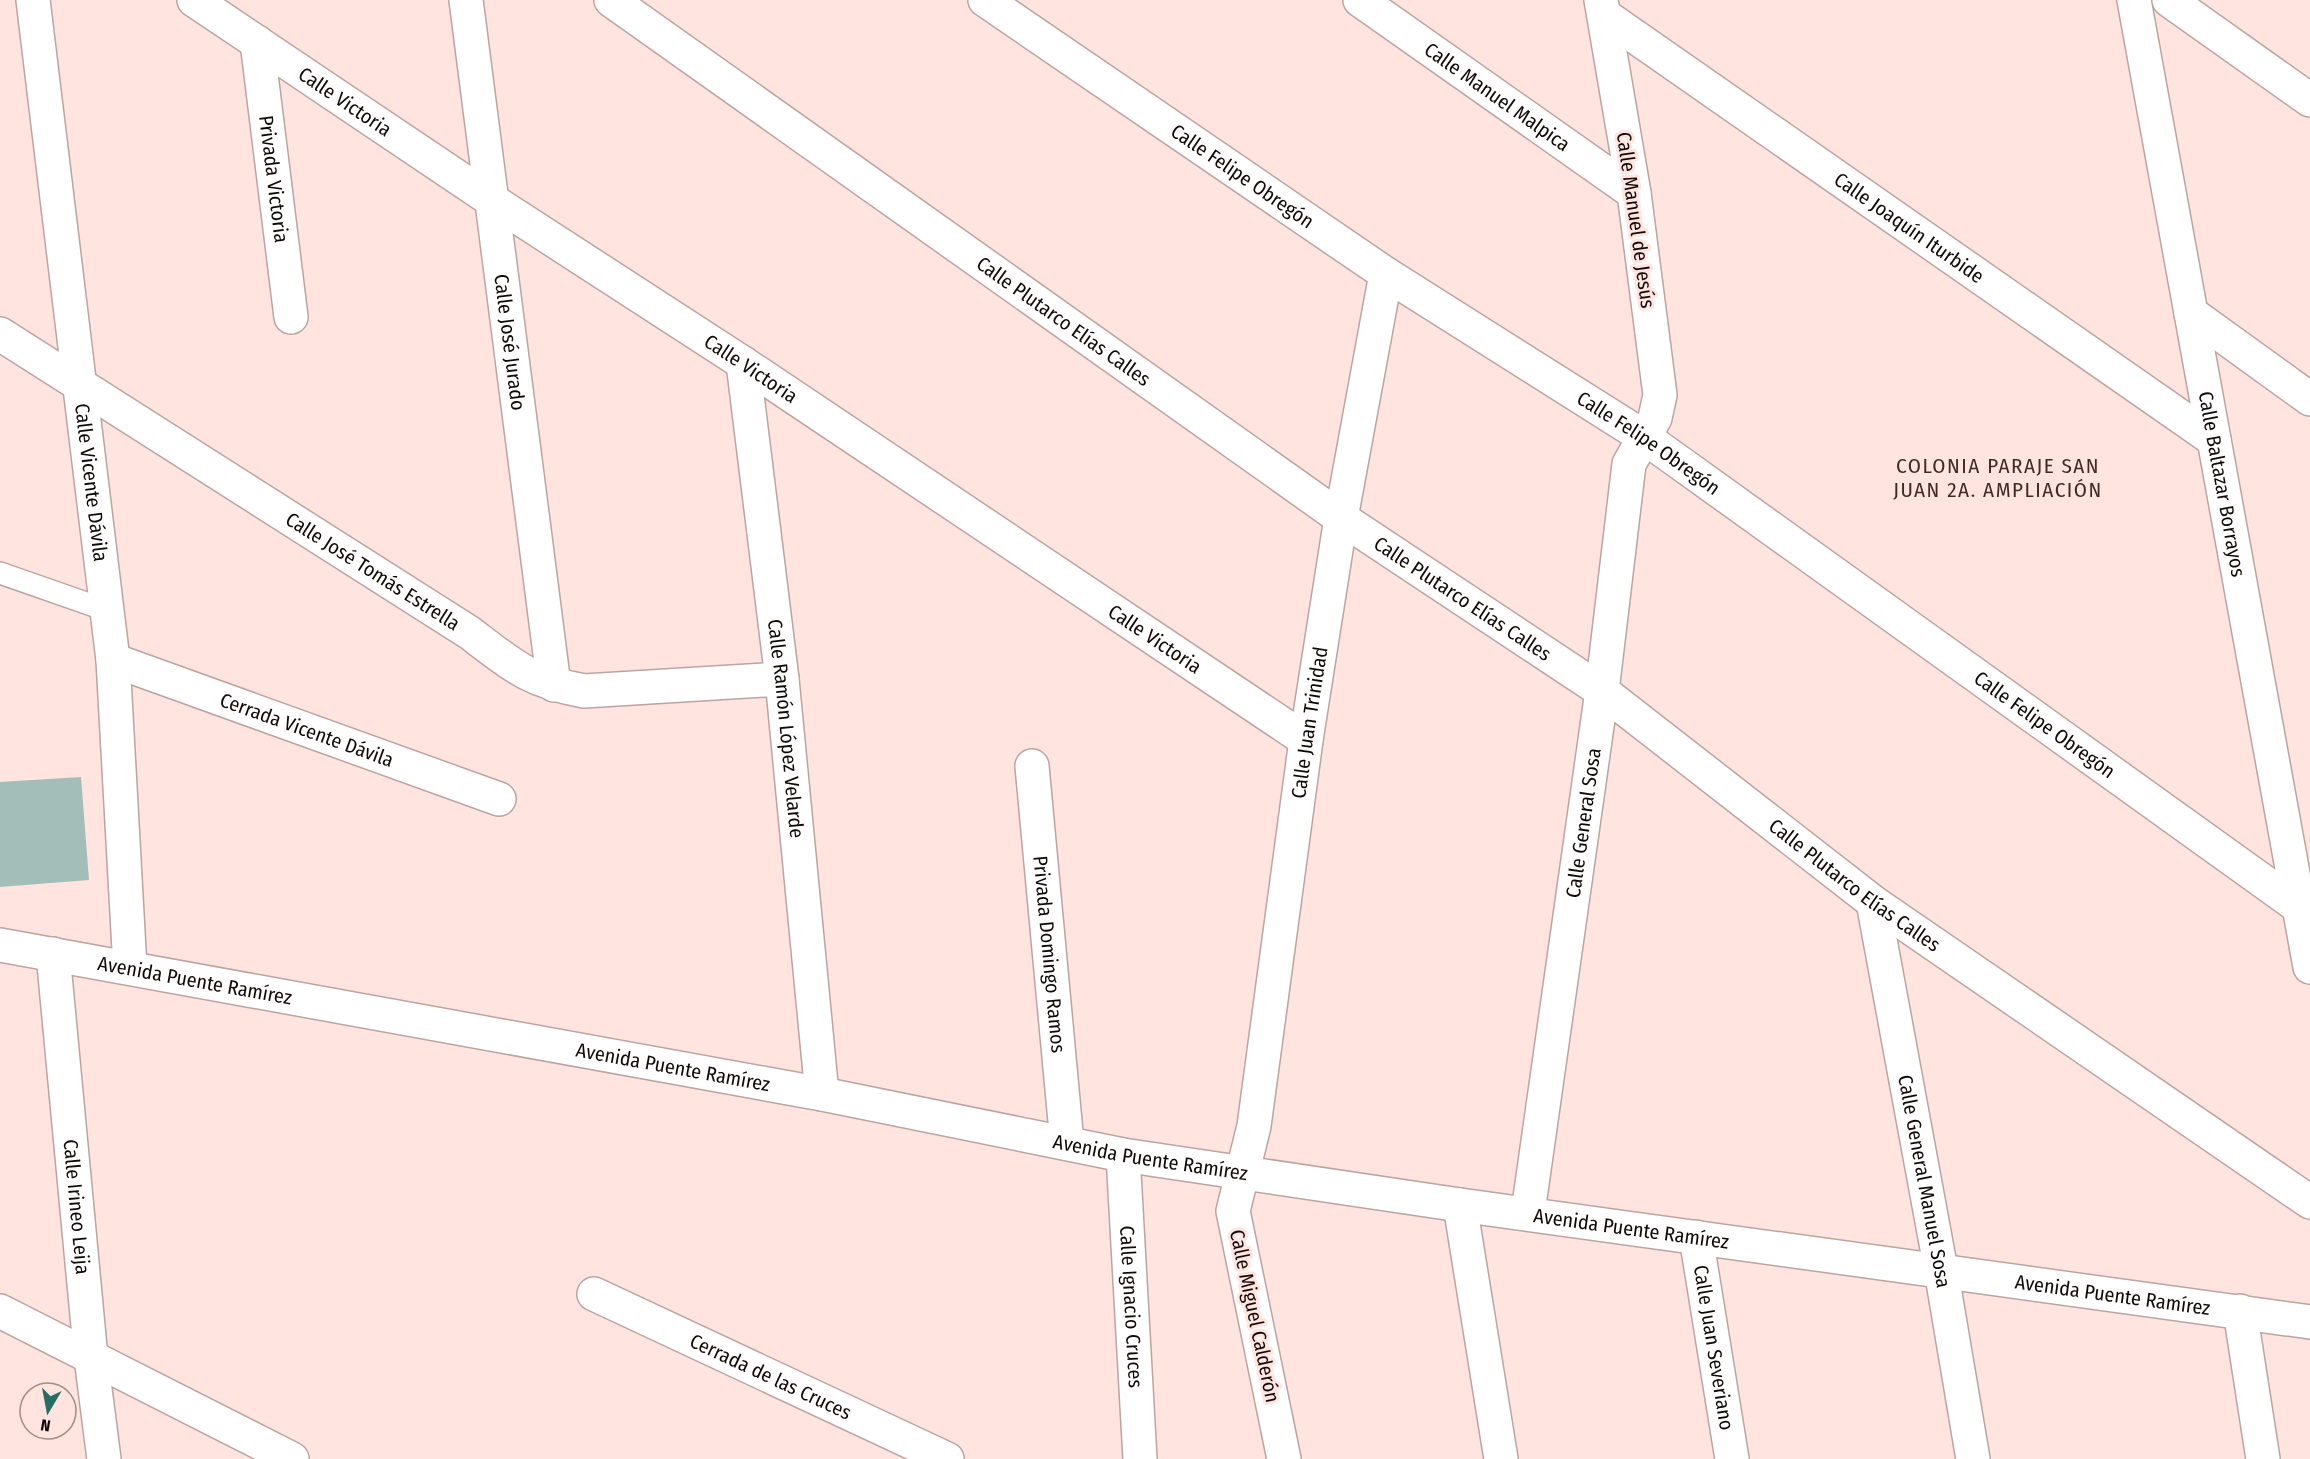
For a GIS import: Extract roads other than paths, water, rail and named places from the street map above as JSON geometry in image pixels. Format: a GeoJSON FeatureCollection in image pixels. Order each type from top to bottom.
{"type":"FeatureCollection","features":[{"type":"Feature","properties":{"kind":"street","name":"Calle Victoria"},"geometry":{"type":"LineString","coordinates":[[194,0],[490,199],[743,363],[1306,740]]}},
{"type":"Feature","properties":{"kind":"street","name":"Calle José Jurado"},"geometry":{"type":"LineString","coordinates":[[466,0],[554,686]]}},
{"type":"Feature","properties":{"kind":"street","name":"Calle Plutarco Elías Calles"},"geometry":{"type":"LineString","coordinates":[[610,0],[1341,518],[1602,691],[1873,902],[2310,1202]]}},
{"type":"Feature","properties":{"kind":"street","name":"Calle Felipe Obregón"},"geometry":{"type":"LineString","coordinates":[[985,0],[1386,274],[1644,437],[2298,907]]}},
{"type":"Feature","properties":{"kind":"street","name":"Calle Manuel Malpica"},"geometry":{"type":"LineString","coordinates":[[1360,0],[1634,193]]}},
{"type":"Feature","properties":{"kind":"street","name":"Calle Baltazar Borrayos"},"geometry":{"type":"LineString","coordinates":[[2134,0],[2310,967]]}},
{"type":"Feature","properties":{"kind":"street"},"geometry":{"type":"LineString","coordinates":[[2169,0],[2310,100]]}},
{"type":"Feature","properties":{"kind":"street","name":"Calle Vicente Dávila"},"geometry":{"type":"LineString","coordinates":[[30,3],[113,660],[130,968]]}},
{"type":"Feature","properties":{"kind":"street","name":"Calle Manuel de Jesús"},"geometry":{"type":"LineString","coordinates":[[1603,8],[1634,193],[1660,395],[1655,418],[1644,437]]}},
{"type":"Feature","properties":{"kind":"street","name":"Calle Joaquín Iturbide"},"geometry":{"type":"LineString","coordinates":[[1603,8],[2214,440]]}},
{"type":"Feature","properties":{"kind":"street","name":"Privada Victoria"},"geometry":{"type":"LineString","coordinates":[[257,42],[291,317]]}},
{"type":"Feature","properties":{"kind":"street","name":"Calle Juan Trinidad"},"geometry":{"type":"LineString","coordinates":[[1243,1172],[1254,1126],[1306,740],[1341,518],[1386,274]]}},
{"type":"Feature","properties":{"kind":"street"},"geometry":{"type":"LineString","coordinates":[[2190,313],[2310,399]]}},
{"type":"Feature","properties":{"kind":"street","name":"Calle José Tomás Estrella"},"geometry":{"type":"LineString","coordinates":[[0,334],[470,633],[520,672],[554,686],[584,691],[782,679]]}},
{"type":"Feature","properties":{"kind":"street","name":"Calle Ramón López Velarde"},"geometry":{"type":"LineString","coordinates":[[743,363],[782,679],[822,1094]]}},
{"type":"Feature","properties":{"kind":"street","name":"Calle General Sosa"},"geometry":{"type":"LineString","coordinates":[[1528,1212],[1602,691],[1629,464],[1644,437]]}},
{"type":"Feature","properties":{"kind":"street","name":"Cerrada Vicente Dávila"},"geometry":{"type":"LineString","coordinates":[[113,660],[499,799]]}},
{"type":"Feature","properties":{"kind":"street","name":"Privada Domingo Ramos"},"geometry":{"type":"LineString","coordinates":[[1032,766],[1067,1143]]}},
{"type":"Feature","properties":{"kind":"street","name":"Calle General Manuel Sosa"},"geometry":{"type":"LineString","coordinates":[[1873,902],[1941,1270],[1972,1459]]}},
{"type":"Feature","properties":{"kind":"street","name":"Avenida Puente Ramírez"},"geometry":{"type":"LineString","coordinates":[[0,945],[822,1094],[1123,1155],[1460,1205],[1528,1212],[2310,1322]]}},
{"type":"Feature","properties":{"kind":"street","name":"Calle Irineo Leija"},"geometry":{"type":"LineString","coordinates":[[53,954],[91,1358],[104,1459]]}},
{"type":"Feature","properties":{"kind":"street","name":"Calle Ignacio Cruces"},"geometry":{"type":"LineString","coordinates":[[1123,1155],[1140,1459]]}},
{"type":"Feature","properties":{"kind":"street","name":"Calle Miguel Calderón"},"geometry":{"type":"LineString","coordinates":[[1243,1172],[1233,1211],[1284,1459]]}},
{"type":"Feature","properties":{"kind":"street"},"geometry":{"type":"LineString","coordinates":[[1460,1205],[1501,1459]]}},
{"type":"Feature","properties":{"kind":"street","name":"Calle Juan Severiano"},"geometry":{"type":"LineString","coordinates":[[1696,1237],[1732,1459]]}},
{"type":"Feature","properties":{"kind":"street","name":"Cerrada de las Cruces"},"geometry":{"type":"LineString","coordinates":[[594,1294],[947,1459]]}},
{"type":"Feature","properties":{"kind":"street"},"geometry":{"type":"LineString","coordinates":[[0,1311],[292,1459]]}},
{"type":"Feature","properties":{"kind":"street"},"geometry":{"type":"LineString","coordinates":[[2240,1311],[2263,1459]]}},
{"type":"Feature","properties":{"kind":"lane"},"geometry":{"type":"LineString","coordinates":[[0,573],[106,610]]}},
{"type":"Feature","properties":{"kind":"district","name":"COLONIA PARAJE SAN JUAN 2A. AMPLIACIÓN"},"geometry":{"type":"Point","coordinates":[1998,478]}}]}
